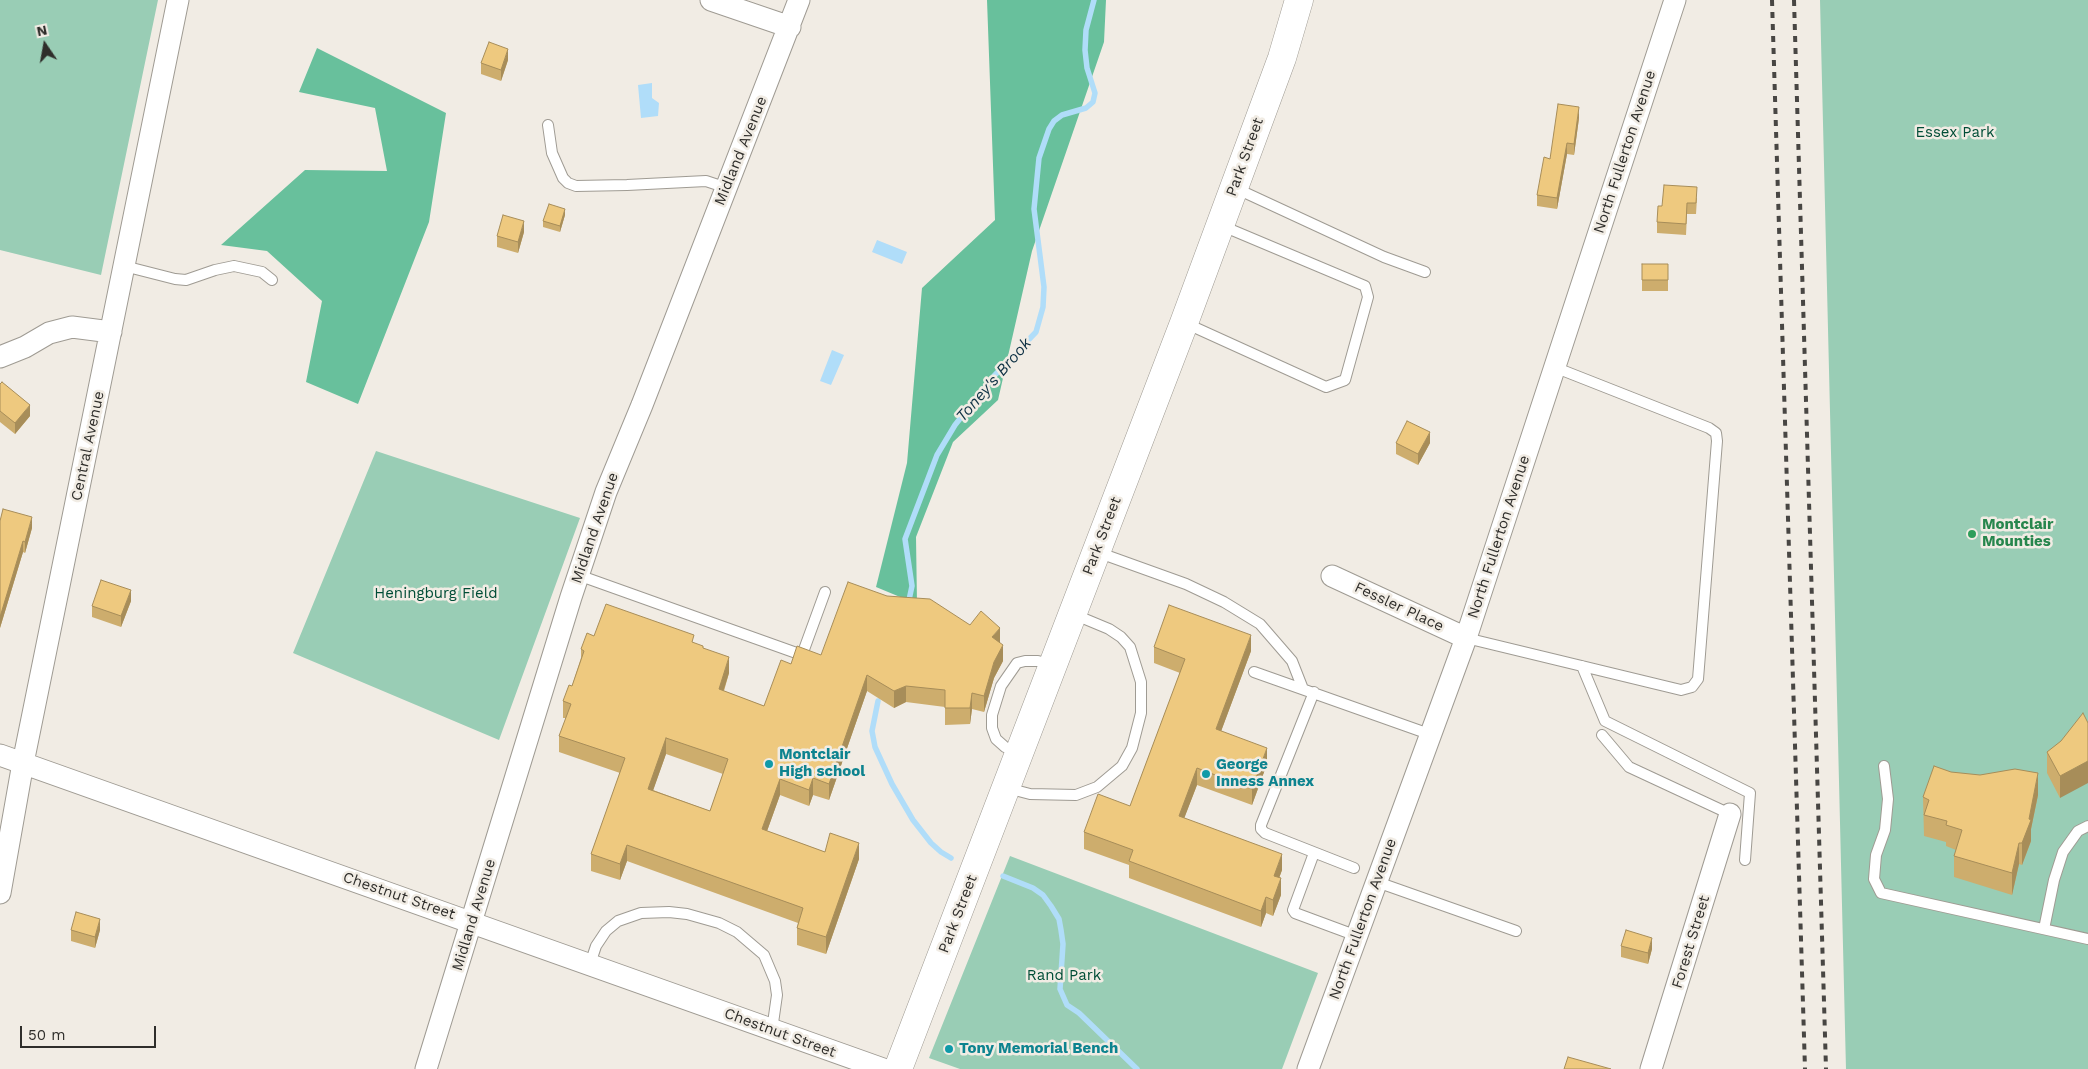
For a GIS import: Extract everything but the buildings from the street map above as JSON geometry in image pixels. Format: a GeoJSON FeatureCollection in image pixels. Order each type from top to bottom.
{"type":"FeatureCollection","features":[{"type":"Feature","properties":{"kind":"street","name":"Central Avenue"},"geometry":{"type":"LineString","coordinates":[[0,893],[23,763],[178,0]]}},
{"type":"Feature","properties":{"kind":"street"},"geometry":{"type":"LineString","coordinates":[[711,0],[790,27]]}},
{"type":"Feature","properties":{"kind":"street","name":"Midland Avenue"},"geometry":{"type":"LineString","coordinates":[[426,1069],[578,575],[606,492],[642,405],[799,0]]}},
{"type":"Feature","properties":{"kind":"street","name":"Park Street"},"geometry":{"type":"LineString","coordinates":[[898,1069],[1184,322],[1282,58],[1299,0]]}},
{"type":"Feature","properties":{"kind":"street","name":"North Fullerton Avenue"},"geometry":{"type":"LineString","coordinates":[[1308,1069],[1429,734],[1466,638],[1674,0]]}},
{"type":"Feature","properties":{"kind":"street"},"geometry":{"type":"LineString","coordinates":[[0,357],[25,347],[50,333],[72,327],[111,332]]}},
{"type":"Feature","properties":{"kind":"street","name":"Fessler Place"},"geometry":{"type":"LineString","coordinates":[[1332,576],[1466,638]]}},
{"type":"Feature","properties":{"kind":"street","name":"Chestnut Street"},"geometry":{"type":"LineString","coordinates":[[0,755],[472,921],[882,1069]]}},
{"type":"Feature","properties":{"kind":"street","name":"Forest Street"},"geometry":{"type":"LineString","coordinates":[[1651,1069],[1730,814]]}},
{"type":"Feature","properties":{"kind":"lane"},"geometry":{"type":"LineString","coordinates":[[548,125],[552,153],[562,178],[576,186],[706,181],[727,188]]}},
{"type":"Feature","properties":{"kind":"lane"},"geometry":{"type":"LineString","coordinates":[[1234,187],[1384,257],[1426,272]]}},
{"type":"Feature","properties":{"kind":"lane"},"geometry":{"type":"LineString","coordinates":[[1184,322],[1326,387],[1345,380],[1368,297],[1365,286],[1220,225]]}},
{"type":"Feature","properties":{"kind":"lane"},"geometry":{"type":"LineString","coordinates":[[124,266],[186,280],[234,266],[262,272],[272,280]]}},
{"type":"Feature","properties":{"kind":"lane"},"geometry":{"type":"LineString","coordinates":[[1466,638],[1681,690],[1692,687],[1698,679],[1718,441],[1716,433],[1710,428],[1554,367]]}},
{"type":"Feature","properties":{"kind":"lane"},"geometry":{"type":"LineString","coordinates":[[1096,552],[1186,584],[1224,602],[1260,624],[1292,661],[1303,688]]}},
{"type":"Feature","properties":{"kind":"lane"},"geometry":{"type":"LineString","coordinates":[[578,575],[802,655],[825,592]]}},
{"type":"Feature","properties":{"kind":"lane"},"geometry":{"type":"LineString","coordinates":[[1007,788],[1030,794],[1076,795],[1097,787],[1122,766],[1132,748],[1141,713],[1141,682],[1130,647],[1121,637],[1109,629],[1073,614]]}},
{"type":"Feature","properties":{"kind":"lane"},"geometry":{"type":"LineString","coordinates":[[1020,754],[1004,747],[996,739],[992,728],[992,715],[1001,686],[1017,663],[1038,661],[1054,665]]}},
{"type":"Feature","properties":{"kind":"lane"},"geometry":{"type":"LineString","coordinates":[[1582,666],[1605,721],[1750,793],[1745,860]]}},
{"type":"Feature","properties":{"kind":"lane"},"geometry":{"type":"LineString","coordinates":[[1254,672],[1429,734]]}},
{"type":"Feature","properties":{"kind":"lane"},"geometry":{"type":"LineString","coordinates":[[1314,692],[1261,825],[1264,833],[1354,868]]}},
{"type":"Feature","properties":{"kind":"lane"},"geometry":{"type":"LineString","coordinates":[[1602,735],[1630,767],[1730,814]]}},
{"type":"Feature","properties":{"kind":"lane"},"geometry":{"type":"LineString","coordinates":[[1884,766],[1888,798],[1886,830],[1876,855],[1874,879],[1881,894],[2088,938]]}},
{"type":"Feature","properties":{"kind":"lane"},"geometry":{"type":"LineString","coordinates":[[2044,929],[2054,880],[2063,852],[2078,832],[2088,826]]}},
{"type":"Feature","properties":{"kind":"lane"},"geometry":{"type":"LineString","coordinates":[[1314,853],[1293,910],[1295,913],[1357,936]]}},
{"type":"Feature","properties":{"kind":"lane"},"geometry":{"type":"LineString","coordinates":[[1377,882],[1516,931]]}},
{"type":"Feature","properties":{"kind":"lane"},"geometry":{"type":"LineString","coordinates":[[590,964],[596,946],[606,931],[618,921],[641,913],[669,912],[687,914],[719,923],[737,932],[764,955],[777,995],[772,1030]]}},
{"type":"Feature","properties":{"kind":"green space"},"geometry":{"type":"Polygon","coordinates":[[[0,0],[158,0],[101,275],[0,250],[0,0]]]}},
{"type":"Feature","properties":{"kind":"green space"},"geometry":{"type":"Polygon","coordinates":[[[987,0],[1106,0],[1104,42],[1032,251],[998,400],[953,442],[916,537],[917,604],[876,587],[907,463],[922,288],[995,220],[987,0]]]}},
{"type":"Feature","properties":{"kind":"green space","name":"Essex Park"},"geometry":{"type":"Polygon","coordinates":[[[1820,0],[2088,0],[2088,1069],[1846,1069],[1820,0]]]}},
{"type":"Feature","properties":{"kind":"green space"},"geometry":{"type":"Polygon","coordinates":[[[317,48],[446,113],[429,222],[358,404],[306,382],[322,301],[267,251],[221,245],[305,170],[387,171],[375,108],[299,92],[317,48]]]}},
{"type":"Feature","properties":{"kind":"green space","name":"Heningburg Field"},"geometry":{"type":"Polygon","coordinates":[[[376,451],[580,518],[499,740],[293,653],[376,451]]]}},
{"type":"Feature","properties":{"kind":"green space","name":"Rand Park"},"geometry":{"type":"Polygon","coordinates":[[[1010,856],[1318,973],[1282,1069],[960,1069],[929,1058],[1010,856]]]}},
{"type":"Feature","properties":{"kind":"water"},"geometry":{"type":"Polygon","coordinates":[[[652,83],[652,98],[659,103],[658,116],[641,118],[638,85],[652,83]]]}},
{"type":"Feature","properties":{"kind":"water"},"geometry":{"type":"Polygon","coordinates":[[[877,240],[907,252],[902,264],[872,252],[877,240]]]}},
{"type":"Feature","properties":{"kind":"water"},"geometry":{"type":"Polygon","coordinates":[[[832,350],[844,355],[831,385],[820,381],[832,350]]]}},
{"type":"Feature","properties":{"kind":"waterway","name":"Toney's Brook"},"geometry":{"type":"LineString","coordinates":[[909,600],[912,586],[905,539],[937,455],[955,425],[994,376],[1036,332],[1043,307],[1044,287],[1034,209],[1039,158],[1049,129],[1054,121],[1062,115],[1086,108],[1093,102],[1095,93],[1087,68],[1085,50],[1086,30],[1094,0]]}},
{"type":"Feature","properties":{"kind":"waterway","name":"Toney's Brook"},"geometry":{"type":"LineString","coordinates":[[878,701],[872,731],[875,747],[892,784],[913,820],[931,843],[951,858]]}},
{"type":"Feature","properties":{"kind":"waterway","name":"Toney's Brook"},"geometry":{"type":"LineString","coordinates":[[1003,876],[1033,888],[1043,895],[1051,906],[1059,919],[1061,930],[1063,944],[1060,989],[1067,1005],[1079,1013],[1137,1069]]}},
{"type":"Feature","properties":{"kind":"railway"},"geometry":{"type":"LineString","coordinates":[[1772,0],[1805,1069]]}},
{"type":"Feature","properties":{"kind":"railway"},"geometry":{"type":"LineString","coordinates":[[1794,0],[1826,1069]]}},
{"type":"Feature","properties":{"kind":"place","name":"Montclair Mounties"},"geometry":{"type":"Point","coordinates":[1972,534]}},
{"type":"Feature","properties":{"kind":"place","name":"Montclair High school"},"geometry":{"type":"Point","coordinates":[769,764]}},
{"type":"Feature","properties":{"kind":"place","name":"George Inness Annex"},"geometry":{"type":"Point","coordinates":[1206,774]}},
{"type":"Feature","properties":{"kind":"place","name":"Tony Memorial Bench"},"geometry":{"type":"Point","coordinates":[949,1049]}}]}
